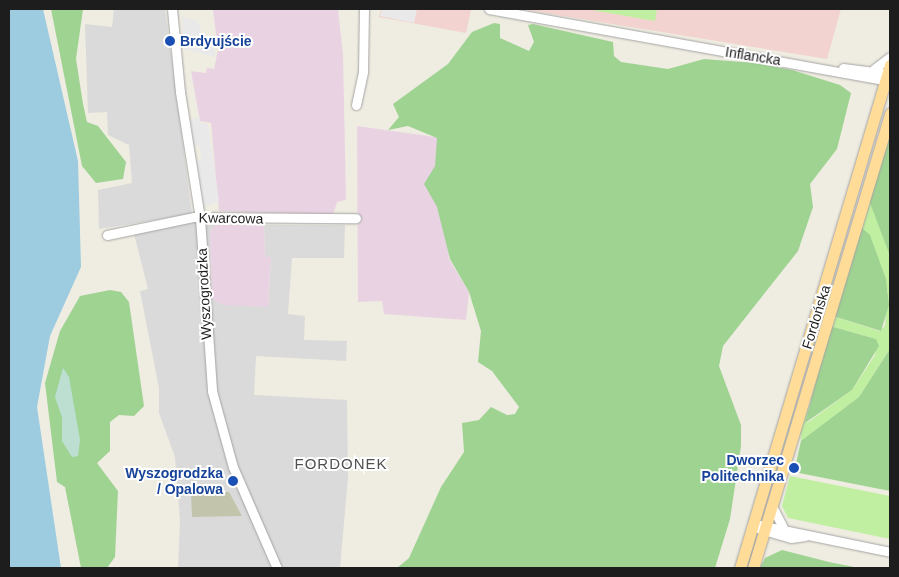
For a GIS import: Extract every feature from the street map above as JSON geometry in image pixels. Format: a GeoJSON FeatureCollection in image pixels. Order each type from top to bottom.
{"type":"FeatureCollection","features":[{"type":"Feature","properties":{"kind":"main road","name":"Fordońska"},"geometry":{"type":"LineString","coordinates":[[740,568],[889,75]]}},
{"type":"Feature","properties":{"kind":"main road","name":"Fordońska"},"geometry":{"type":"LineString","coordinates":[[753,568],[890,113]]}},
{"type":"Feature","properties":{"kind":"street","name":"Wyszogrodzka"},"geometry":{"type":"LineString","coordinates":[[172,9],[180,92],[200,218],[206,342],[216,410],[238,482],[277,568]]}},
{"type":"Feature","properties":{"kind":"street"},"geometry":{"type":"LineString","coordinates":[[356,105],[362,72],[364,9]]}},
{"type":"Feature","properties":{"kind":"street","name":"Inflancka"},"geometry":{"type":"LineString","coordinates":[[489,9],[513,11],[672,42],[835,69],[889,75]]}},
{"type":"Feature","properties":{"kind":"street"},"geometry":{"type":"LineString","coordinates":[[874,69],[890,57]]}},
{"type":"Feature","properties":{"kind":"street","name":"Inflancka"},"geometry":{"type":"LineString","coordinates":[[835,69],[874,69],[889,75]]}},
{"type":"Feature","properties":{"kind":"street","name":"Kwarcowa"},"geometry":{"type":"LineString","coordinates":[[107,235],[200,218],[355,216]]}},
{"type":"Feature","properties":{"kind":"street"},"geometry":{"type":"LineString","coordinates":[[772,506],[783,528]]}},
{"type":"Feature","properties":{"kind":"street"},"geometry":{"type":"LineString","coordinates":[[754,524],[766,530],[890,552]]}},
{"type":"Feature","properties":{"kind":"street"},"geometry":{"type":"LineString","coordinates":[[766,530],[783,528],[806,536]]}},
{"type":"Feature","properties":{"kind":"shaded area"},"geometry":{"type":"Polygon","coordinates":[[[114,9],[165,9],[192,214],[99,229],[98,190],[132,183],[129,145],[108,135],[107,112],[88,113],[85,24],[112,27],[114,9]]]}},
{"type":"Feature","properties":{"kind":"shaded area"},"geometry":{"type":"Polygon","coordinates":[[[213,9],[338,9],[343,55],[346,200],[337,202],[333,215],[219,211],[211,123],[200,121],[191,71],[206,73],[207,68],[214,69],[218,50],[213,9]]]}},
{"type":"Feature","properties":{"kind":"shaded area"},"geometry":{"type":"Polygon","coordinates":[[[381,9],[471,10],[466,33],[379,17],[381,9]]]}},
{"type":"Feature","properties":{"kind":"shaded area"},"geometry":{"type":"Polygon","coordinates":[[[382,9],[417,9],[414,23],[380,16],[382,9]]]}},
{"type":"Feature","properties":{"kind":"shaded area"},"geometry":{"type":"Polygon","coordinates":[[[521,9],[841,9],[827,59],[521,9]]]}},
{"type":"Feature","properties":{"kind":"shaded area"},"geometry":{"type":"Polygon","coordinates":[[[182,16],[198,22],[204,38],[215,38],[215,57],[184,49],[182,16]]]}},
{"type":"Feature","properties":{"kind":"shaded area"},"geometry":{"type":"Polygon","coordinates":[[[200,118],[200,123],[208,124],[219,201],[203,207],[197,161],[202,159],[199,145],[194,145],[190,119],[200,118]]]}},
{"type":"Feature","properties":{"kind":"shaded area"},"geometry":{"type":"Polygon","coordinates":[[[357,126],[442,138],[449,259],[469,292],[466,320],[384,314],[382,301],[358,302],[357,126]]]}},
{"type":"Feature","properties":{"kind":"shaded area"},"geometry":{"type":"Polygon","coordinates":[[[192,221],[215,225],[210,231],[268,307],[271,258],[265,257],[264,225],[345,225],[344,258],[292,258],[288,314],[305,316],[304,340],[347,341],[346,361],[256,356],[254,395],[347,400],[348,478],[340,568],[178,568],[180,520],[175,457],[159,413],[159,388],[140,291],[148,289],[134,234],[192,221]]]}},
{"type":"Feature","properties":{"kind":"shaded area"},"geometry":{"type":"Polygon","coordinates":[[[215,225],[264,225],[265,257],[271,257],[268,307],[223,305],[212,299],[210,231],[215,225]]]}},
{"type":"Feature","properties":{"kind":"shaded area"},"geometry":{"type":"Polygon","coordinates":[[[63,368],[69,377],[80,440],[78,456],[72,457],[62,441],[62,417],[55,397],[63,368]]]}},
{"type":"Feature","properties":{"kind":"shaded area"},"geometry":{"type":"Polygon","coordinates":[[[229,492],[242,516],[192,517],[191,493],[229,492]]]}},
{"type":"Feature","properties":{"kind":"green space"},"geometry":{"type":"Polygon","coordinates":[[[51,9],[83,9],[76,59],[87,122],[98,126],[126,162],[123,179],[96,183],[82,166],[51,9]]]}},
{"type":"Feature","properties":{"kind":"green space"},"geometry":{"type":"Polygon","coordinates":[[[586,9],[657,9],[655,21],[586,9]]]}},
{"type":"Feature","properties":{"kind":"green space"},"geometry":{"type":"Polygon","coordinates":[[[494,23],[500,24],[500,38],[529,51],[534,42],[528,25],[533,24],[613,42],[614,56],[621,62],[668,69],[704,59],[755,63],[792,70],[840,85],[851,93],[837,149],[810,184],[813,207],[798,251],[723,346],[719,366],[741,425],[741,446],[730,519],[715,568],[397,568],[409,558],[441,487],[464,452],[462,423],[479,420],[491,407],[507,415],[515,414],[519,407],[492,371],[478,362],[481,331],[469,292],[450,259],[437,207],[424,184],[435,166],[437,138],[408,126],[388,130],[399,117],[393,104],[448,64],[472,32],[494,23]]]}},
{"type":"Feature","properties":{"kind":"green space"},"geometry":{"type":"Polygon","coordinates":[[[890,125],[890,256],[869,200],[890,125]]]}},
{"type":"Feature","properties":{"kind":"green space"},"geometry":{"type":"Polygon","coordinates":[[[869,194],[890,256],[890,349],[859,397],[801,442],[800,428],[808,400],[807,423],[852,390],[875,355],[876,339],[830,326],[833,316],[879,331],[885,326],[888,292],[870,235],[851,254],[869,194]]]}},
{"type":"Feature","properties":{"kind":"green space"},"geometry":{"type":"Polygon","coordinates":[[[862,228],[870,235],[886,279],[889,305],[881,331],[833,316],[862,228]]]}},
{"type":"Feature","properties":{"kind":"green space"},"geometry":{"type":"Polygon","coordinates":[[[110,290],[121,292],[129,302],[144,406],[134,416],[119,415],[110,422],[110,451],[97,463],[118,491],[115,557],[107,568],[81,568],[65,487],[57,482],[45,383],[60,331],[80,296],[110,290]]]}},
{"type":"Feature","properties":{"kind":"green space"},"geometry":{"type":"Polygon","coordinates":[[[830,326],[876,339],[879,346],[852,390],[805,423],[830,326]]]}},
{"type":"Feature","properties":{"kind":"green space"},"geometry":{"type":"Polygon","coordinates":[[[890,349],[890,491],[794,472],[801,441],[859,397],[890,349]]]}},
{"type":"Feature","properties":{"kind":"green space"},"geometry":{"type":"Polygon","coordinates":[[[790,476],[890,496],[890,539],[788,518],[782,506],[790,476]]]}},
{"type":"Feature","properties":{"kind":"green space"},"geometry":{"type":"Polygon","coordinates":[[[782,550],[859,568],[760,568],[765,558],[782,550]]]}},
{"type":"Feature","properties":{"kind":"water"},"geometry":{"type":"Polygon","coordinates":[[[9,9],[43,9],[78,161],[81,267],[50,336],[37,407],[61,568],[9,568],[9,9]]]}},
{"type":"Feature","properties":{"kind":"place","name":"Brdyujście"},"geometry":{"type":"Point","coordinates":[170,41]}},
{"type":"Feature","properties":{"kind":"place","name":"Dworzec Politechnika"},"geometry":{"type":"Point","coordinates":[794,468]}},
{"type":"Feature","properties":{"kind":"place","name":"Wyszogrodzka / Opalowa"},"geometry":{"type":"Point","coordinates":[233,481]}},
{"type":"Feature","properties":{"kind":"district","name":"FORDONEK"},"geometry":{"type":"Point","coordinates":[341,464]}}]}
